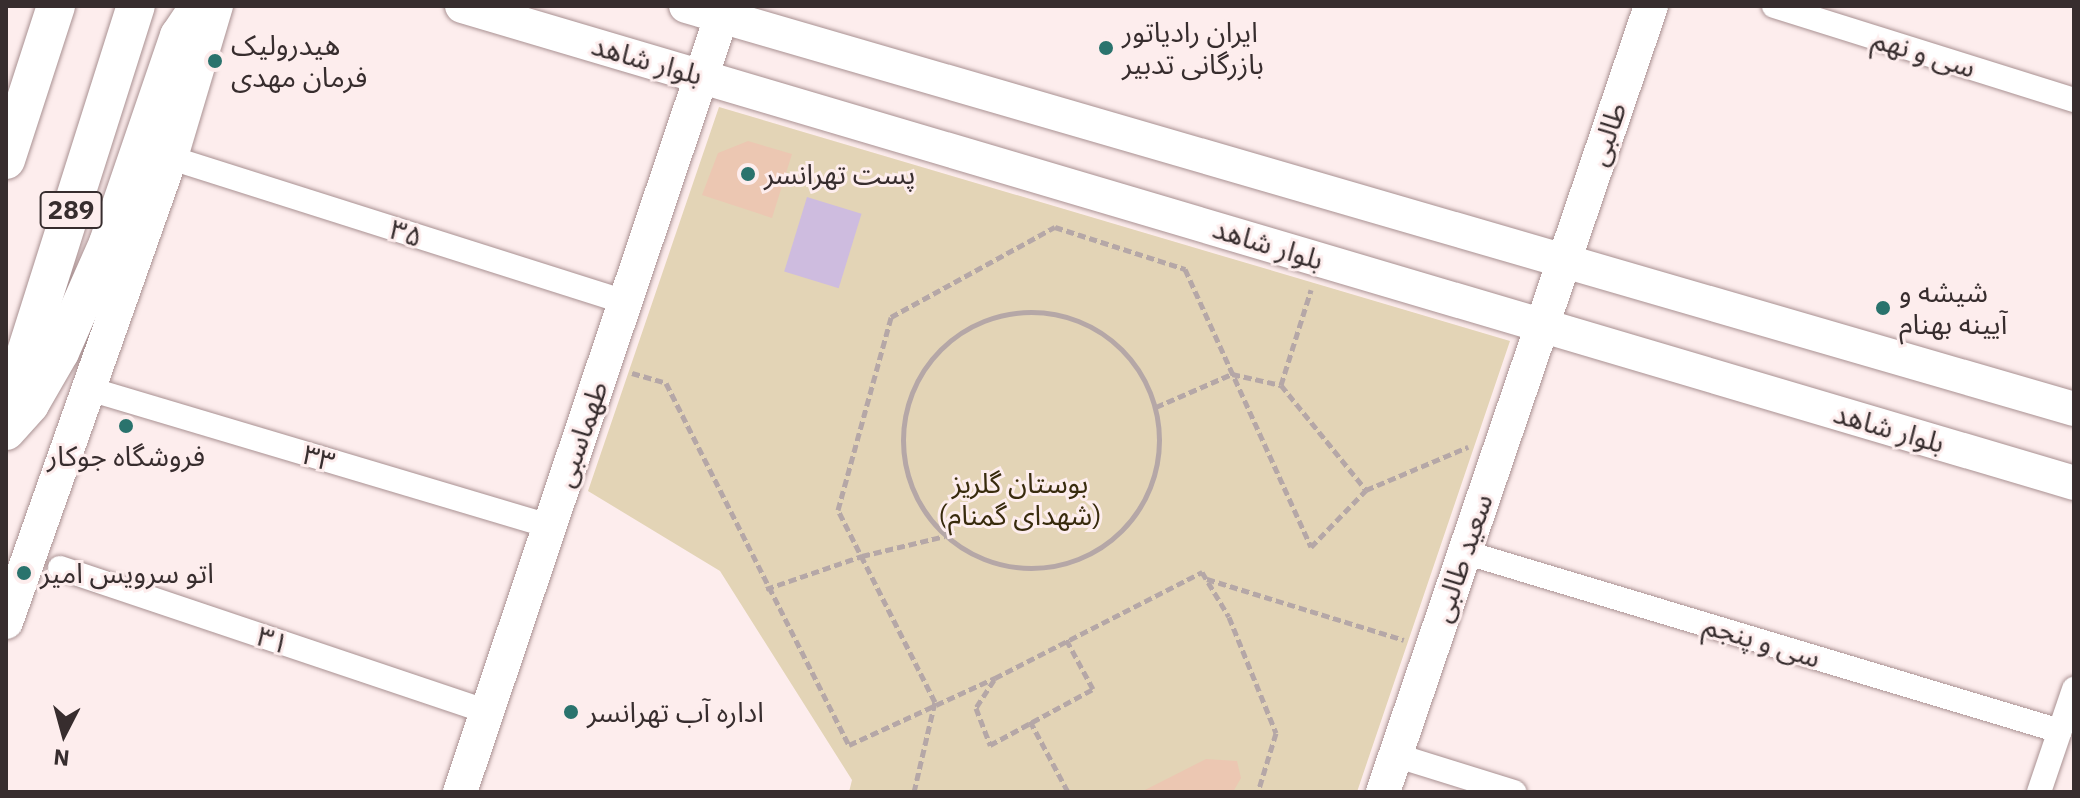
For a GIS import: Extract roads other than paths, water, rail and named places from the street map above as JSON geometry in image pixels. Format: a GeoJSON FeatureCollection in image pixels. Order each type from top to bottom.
{"type":"FeatureCollection","features":[{"type":"Feature","properties":{"kind":"main road"},"geometry":{"type":"LineString","coordinates":[[6,160],[56,6]]}},
{"type":"Feature","properties":{"kind":"main road","name":"289"},"geometry":{"type":"LineString","coordinates":[[6,415],[136,6]]}},
{"type":"Feature","properties":{"kind":"main road"},"geometry":{"type":"LineString","coordinates":[[6,431],[30,404],[60,352],[108,243],[179,36],[199,6]]}},
{"type":"Feature","properties":{"kind":"main road"},"geometry":{"type":"LineString","coordinates":[[6,622],[170,160],[216,6]]}},
{"type":"Feature","properties":{"kind":"main road","name":"بلوار شاهد"},"geometry":{"type":"LineString","coordinates":[[462,6],[2074,483]]}},
{"type":"Feature","properties":{"kind":"main road"},"geometry":{"type":"LineString","coordinates":[[686,6],[723,11],[2074,409]]}},
{"type":"Feature","properties":{"kind":"main road","name":"طالبی"},"geometry":{"type":"LineString","coordinates":[[1541,325],[1651,6]]}},
{"type":"Feature","properties":{"kind":"main road","name":"طهماسبی"},"geometry":{"type":"LineString","coordinates":[[460,792],[723,11]]}},
{"type":"Feature","properties":{"kind":"main road","name":"سعید طالبی"},"geometry":{"type":"LineString","coordinates":[[1383,792],[1541,325]]}},
{"type":"Feature","properties":{"kind":"street","name":"سی و نهم"},"geometry":{"type":"LineString","coordinates":[[1774,6],[2074,100]]}},
{"type":"Feature","properties":{"kind":"street","name":"۳۵"},"geometry":{"type":"LineString","coordinates":[[187,163],[625,302]]}},
{"type":"Feature","properties":{"kind":"street","name":"۳۳"},"geometry":{"type":"LineString","coordinates":[[89,389],[550,526]]}},
{"type":"Feature","properties":{"kind":"street","name":"سی و پنجم"},"geometry":{"type":"LineString","coordinates":[[1464,552],[2066,721]]}},
{"type":"Feature","properties":{"kind":"street","name":"۳۱"},"geometry":{"type":"LineString","coordinates":[[60,568],[487,712]]}},
{"type":"Feature","properties":{"kind":"street"},"geometry":{"type":"LineString","coordinates":[[2039,792],[2066,721],[2074,689]]}},
{"type":"Feature","properties":{"kind":"street"},"geometry":{"type":"LineString","coordinates":[[1395,755],[1514,792]]}},
{"type":"Feature","properties":{"kind":"place","name":"ایران رادیاتور بازرگانی تدبیر"},"geometry":{"type":"Point","coordinates":[1106,48]}},
{"type":"Feature","properties":{"kind":"place","name":"هیدرولیک فرمان مهدی"},"geometry":{"type":"Point","coordinates":[215,61]}},
{"type":"Feature","properties":{"kind":"place","name":"پست تهرانسر"},"geometry":{"type":"Point","coordinates":[748,174]}},
{"type":"Feature","properties":{"kind":"place","name":"شیشه و آیینه بهنام"},"geometry":{"type":"Point","coordinates":[1883,308]}},
{"type":"Feature","properties":{"kind":"place","name":"فروشگاه جوکار"},"geometry":{"type":"Point","coordinates":[126,426]}},
{"type":"Feature","properties":{"kind":"place","name":"اتو سرویس امیر"},"geometry":{"type":"Point","coordinates":[24,573]}},
{"type":"Feature","properties":{"kind":"place","name":"اداره آب تهرانسر"},"geometry":{"type":"Point","coordinates":[571,712]}},
{"type":"Feature","properties":{"kind":"park label","name":"بوستان گلریز (شهدای گمنام)"},"geometry":{"type":"Point","coordinates":[1020,499]}}]}
